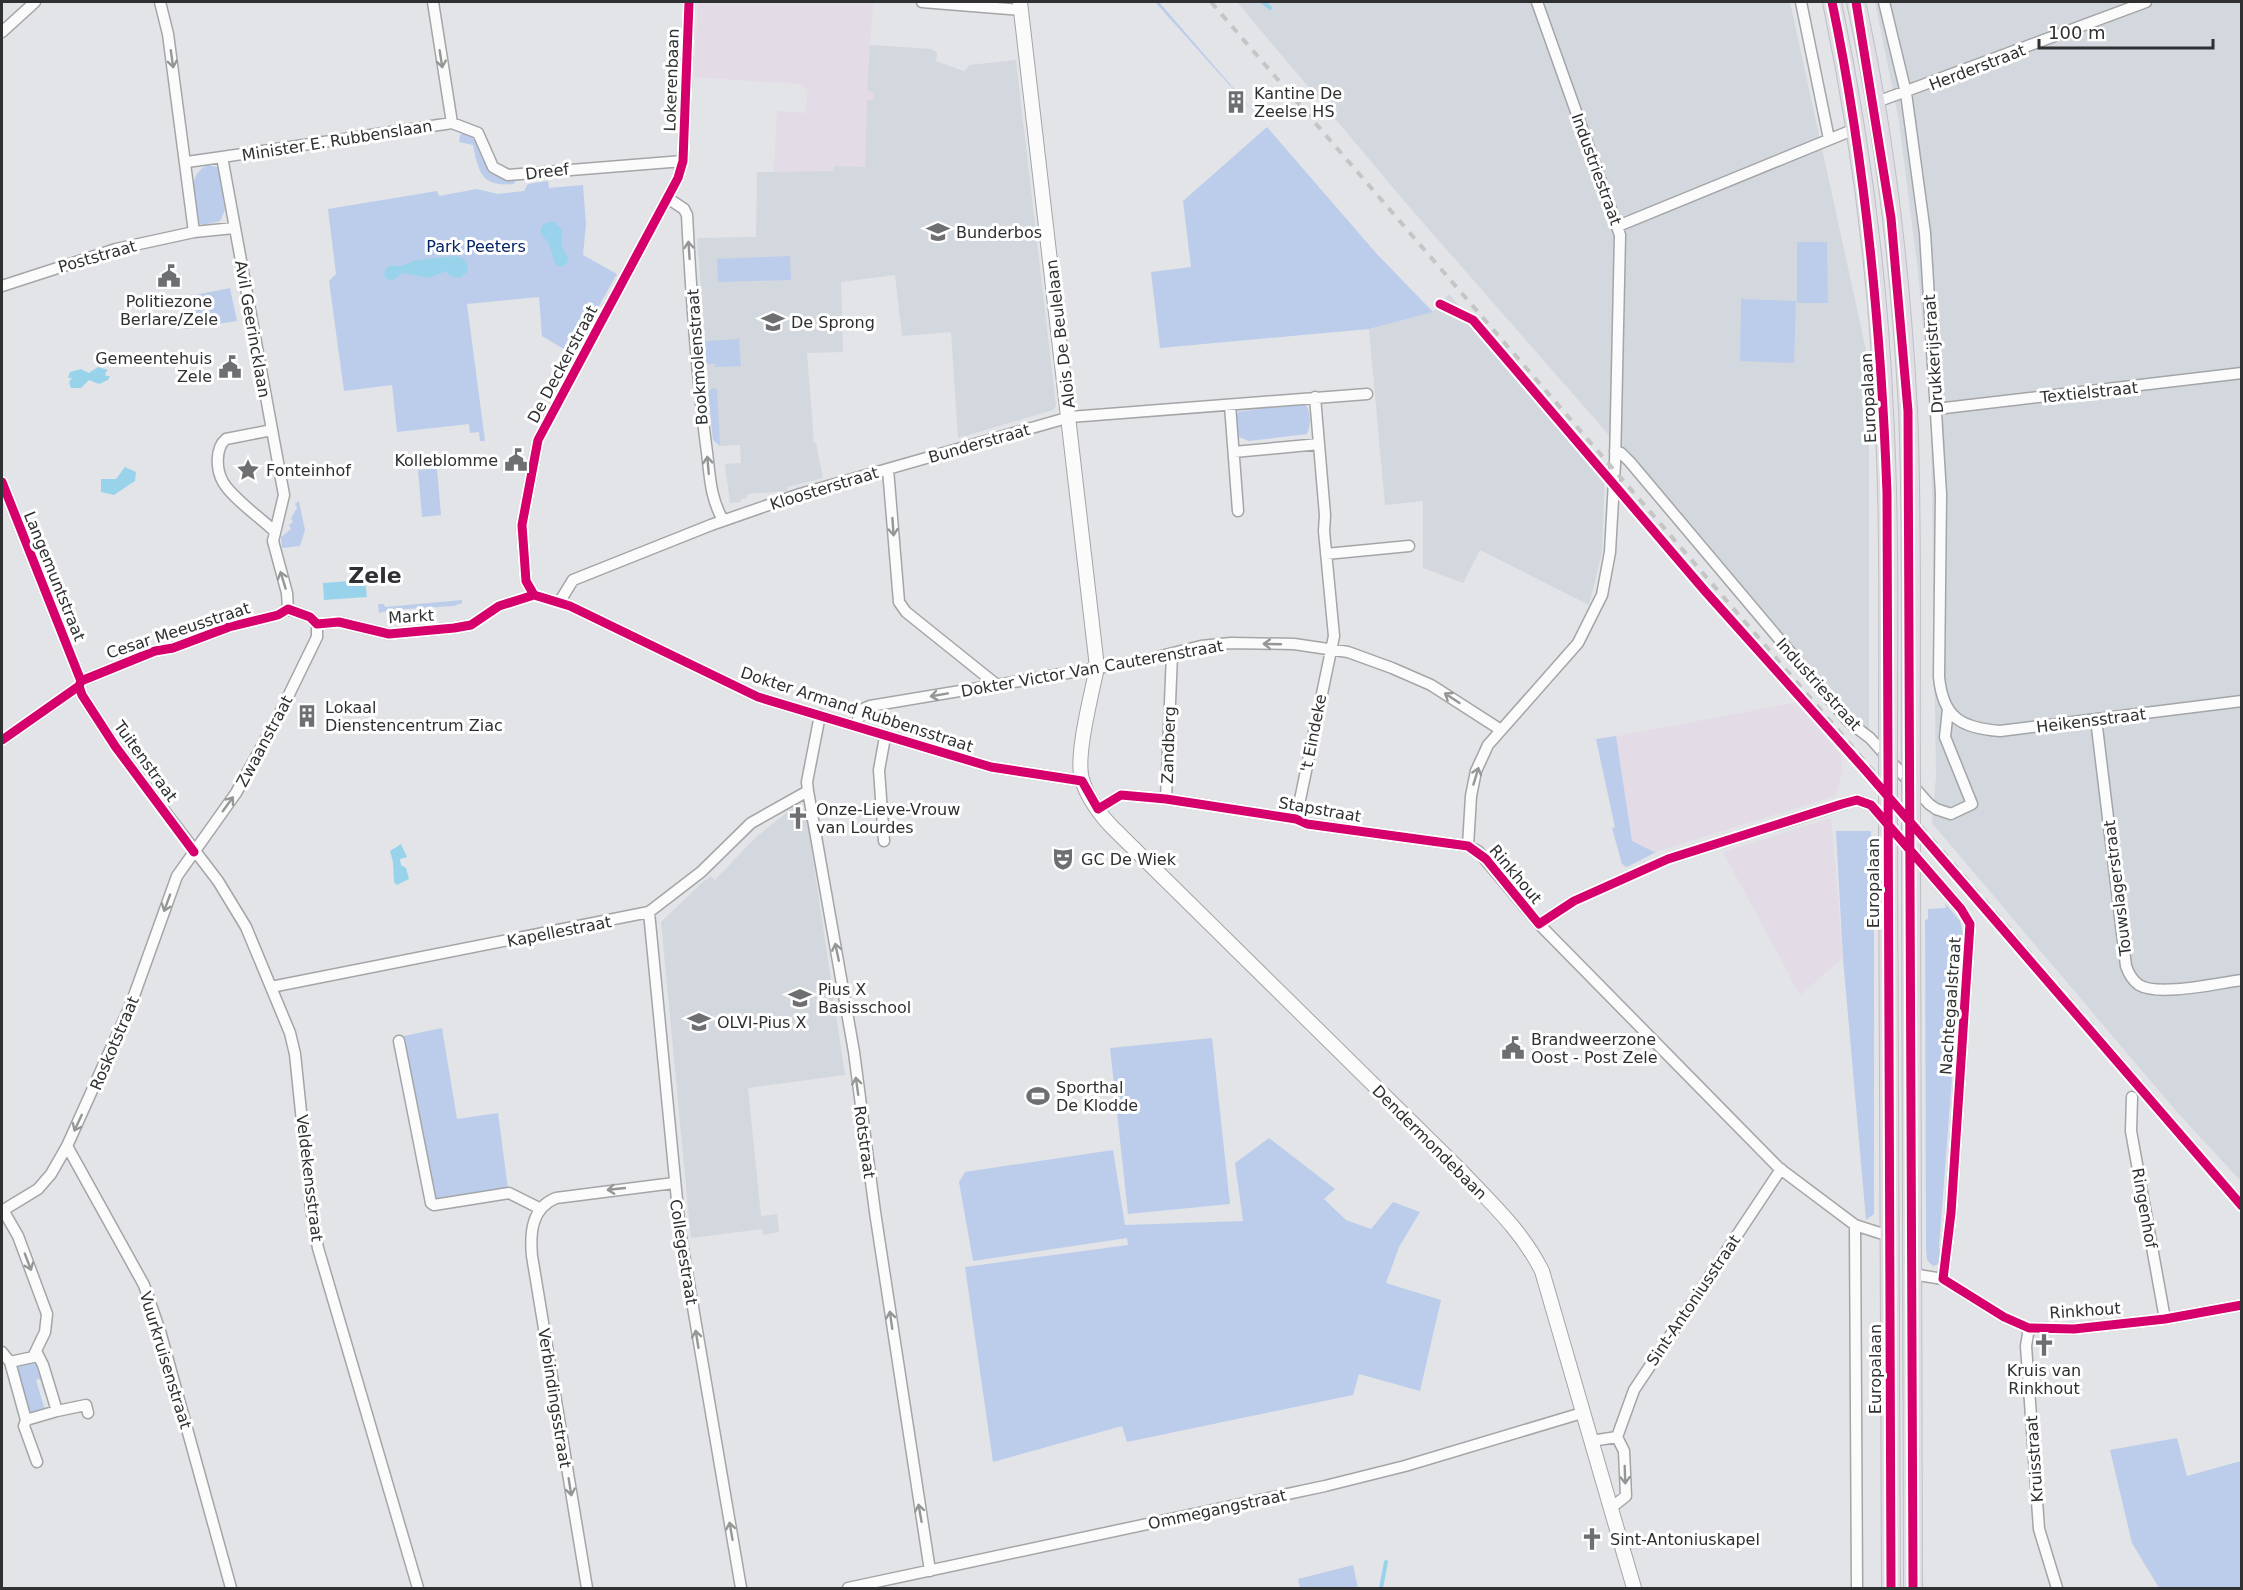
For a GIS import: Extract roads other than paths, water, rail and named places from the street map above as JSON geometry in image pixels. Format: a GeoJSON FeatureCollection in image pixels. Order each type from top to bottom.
{"type":"FeatureCollection","features":[{"type":"Feature","properties":{"kind":"highway","name":"Europalaan"},"geometry":{"type":"LineString","coordinates":[[1832,2],[1855,129],[1875,282],[1884,411],[1888,752],[1891,1588]]}},
{"type":"Feature","properties":{"kind":"highway"},"geometry":{"type":"LineString","coordinates":[[1856,2],[1891,218],[1908,411],[1913,1588]]}},
{"type":"Feature","properties":{"kind":"street"},"geometry":{"type":"LineString","coordinates":[[2,32],[35,2]]}},
{"type":"Feature","properties":{"kind":"street"},"geometry":{"type":"LineString","coordinates":[[160,2],[168,34],[194,232],[234,228]]}},
{"type":"Feature","properties":{"kind":"street"},"geometry":{"type":"LineString","coordinates":[[433,2],[452,123]]}},
{"type":"Feature","properties":{"kind":"street","name":"Lokerenbaan"},"geometry":{"type":"LineString","coordinates":[[683,161],[689,2]]}},
{"type":"Feature","properties":{"kind":"street"},"geometry":{"type":"LineString","coordinates":[[922,2],[1020,6]]}},
{"type":"Feature","properties":{"kind":"street","name":"Industriestraat"},"geometry":{"type":"LineString","coordinates":[[1501,730],[1578,644],[1602,595],[1610,552],[1615,451],[1618,226],[1537,2]]}},
{"type":"Feature","properties":{"kind":"street"},"geometry":{"type":"LineString","coordinates":[[1802,2],[1829,139]]}},
{"type":"Feature","properties":{"kind":"street","name":"Drukkerijstraat"},"geometry":{"type":"LineString","coordinates":[[1884,2],[1906,93],[1924,233],[1941,494],[1939,677],[1940,693],[1948,709]]}},
{"type":"Feature","properties":{"kind":"street","name":"Herderstraat"},"geometry":{"type":"LineString","coordinates":[[1874,103],[2146,2]]}},
{"type":"Feature","properties":{"kind":"street","name":"Alois De Beulelaan"},"geometry":{"type":"LineString","coordinates":[[1020,6],[1070,417],[1097,667]]}},
{"type":"Feature","properties":{"kind":"street","name":"Minister E. Rubbenslaan"},"geometry":{"type":"LineString","coordinates":[[222,158],[452,123]]}},
{"type":"Feature","properties":{"kind":"street","name":"Dreef"},"geometry":{"type":"LineString","coordinates":[[452,123],[478,133],[493,167],[508,175],[683,161]]}},
{"type":"Feature","properties":{"kind":"street"},"geometry":{"type":"LineString","coordinates":[[1618,226],[1855,129]]}},
{"type":"Feature","properties":{"kind":"street"},"geometry":{"type":"LineString","coordinates":[[186,162],[222,158]]}},
{"type":"Feature","properties":{"kind":"street","name":"Avil Geerincklaan"},"geometry":{"type":"LineString","coordinates":[[222,158],[272,430]]}},
{"type":"Feature","properties":{"kind":"street","name":"De Deckerstraat"},"geometry":{"type":"LineString","coordinates":[[534,595],[526,581],[522,525],[538,440],[669,199],[683,161]]}},
{"type":"Feature","properties":{"kind":"street","name":"Bookmolenstraat"},"geometry":{"type":"LineString","coordinates":[[669,199],[684,209],[687,215],[702,431],[712,502],[723,520]]}},
{"type":"Feature","properties":{"kind":"street","name":"Poststraat"},"geometry":{"type":"LineString","coordinates":[[2,286],[116,249],[194,232]]}},
{"type":"Feature","properties":{"kind":"street","name":"Textielstraat"},"geometry":{"type":"LineString","coordinates":[[1936,409],[2241,374]]}},
{"type":"Feature","properties":{"kind":"street","name":"Bunderstraat"},"geometry":{"type":"LineString","coordinates":[[888,469],[1070,417],[1367,394]]}},
{"type":"Feature","properties":{"kind":"street","name":"'t Eindeke"},"geometry":{"type":"LineString","coordinates":[[1296,819],[1334,631],[1315,398]]}},
{"type":"Feature","properties":{"kind":"street"},"geometry":{"type":"LineString","coordinates":[[1230,405],[1238,511]]}},
{"type":"Feature","properties":{"kind":"street"},"geometry":{"type":"LineString","coordinates":[[274,531],[224,483],[218,453],[220,444],[226,439],[272,430],[284,495],[274,531],[275,551],[287,593],[288,609]]}},
{"type":"Feature","properties":{"kind":"street"},"geometry":{"type":"LineString","coordinates":[[1234,452],[1319,444]]}},
{"type":"Feature","properties":{"kind":"street","name":"Industriestraat"},"geometry":{"type":"LineString","coordinates":[[1615,451],[1621,453],[1630,462],[1849,722],[1870,738],[1929,804],[1951,814],[1972,804],[1945,737],[1945,718],[1948,709]]}},
{"type":"Feature","properties":{"kind":"street","name":"Kloosterstraat"},"geometry":{"type":"LineString","coordinates":[[560,601],[573,580],[723,520],[800,494],[888,469],[899,602],[906,612],[997,685]]}},
{"type":"Feature","properties":{"kind":"street","name":"Langemuntstraat"},"geometry":{"type":"LineString","coordinates":[[2,482],[80,684]]}},
{"type":"Feature","properties":{"kind":"street"},"geometry":{"type":"LineString","coordinates":[[1326,554],[1409,546]]}},
{"type":"Feature","properties":{"kind":"street","name":"Dokter Armand Rubbensstraat"},"geometry":{"type":"LineString","coordinates":[[534,595],[560,601],[733,686],[777,703],[991,767],[1082,781]]}},
{"type":"Feature","properties":{"kind":"street","name":"Markt"},"geometry":{"type":"LineString","coordinates":[[288,609],[310,617],[317,624],[339,622],[389,634],[471,625],[499,606],[534,595]]}},
{"type":"Feature","properties":{"kind":"street","name":"Cesar Meeusstraat"},"geometry":{"type":"LineString","coordinates":[[2,740],[80,684],[155,651],[172,648],[229,627],[278,615],[288,609]]}},
{"type":"Feature","properties":{"kind":"street","name":"Zwaanstraat"},"geometry":{"type":"LineString","coordinates":[[194,852],[236,793],[279,715],[317,637],[317,624]]}},
{"type":"Feature","properties":{"kind":"street","name":"Dokter Victor Van Cauterenstraat"},"geometry":{"type":"LineString","coordinates":[[855,726],[863,709],[870,706],[1172,654],[1201,646],[1231,643],[1330,648],[1374,661],[1425,682],[1501,730]]}},
{"type":"Feature","properties":{"kind":"street","name":"Zandberg"},"geometry":{"type":"LineString","coordinates":[[1098,809],[1121,795],[1166,799],[1172,654]]}},
{"type":"Feature","properties":{"kind":"street"},"geometry":{"type":"LineString","coordinates":[[1082,781],[1081,763],[1097,667]]}},
{"type":"Feature","properties":{"kind":"street","name":"Tuitenstraat"},"geometry":{"type":"LineString","coordinates":[[80,684],[82,695],[115,746],[194,852]]}},
{"type":"Feature","properties":{"kind":"street","name":"Heikensstraat"},"geometry":{"type":"LineString","coordinates":[[1948,709],[1955,718],[1968,727],[2000,731],[2241,701]]}},
{"type":"Feature","properties":{"kind":"street","name":"Rotstraat"},"geometry":{"type":"LineString","coordinates":[[820,715],[807,782],[808,791],[854,1052],[874,1212],[930,1571]]}},
{"type":"Feature","properties":{"kind":"street","name":"Touwslagerstraat"},"geometry":{"type":"LineString","coordinates":[[2096,719],[2126,966],[2130,978],[2141,987],[2162,990],[2241,980]]}},
{"type":"Feature","properties":{"kind":"street","name":"Rinkhout"},"geometry":{"type":"LineString","coordinates":[[1501,730],[1488,745],[1474,778],[1469,806],[1468,846],[1486,859],[1539,924],[1672,1062],[1781,1169],[1855,1225],[1889,1236]]}},
{"type":"Feature","properties":{"kind":"street","name":"Dokter Armand Rubbensstraat"},"geometry":{"type":"LineString","coordinates":[[884,841],[879,770],[885,737]]}},
{"type":"Feature","properties":{"kind":"street","name":"Dendermondebaan"},"geometry":{"type":"LineString","coordinates":[[1082,781],[1098,809],[1128,843],[1515,1227],[1527,1243],[1542,1271],[1634,1588]]}},
{"type":"Feature","properties":{"kind":"street","name":"Kapellestraat"},"geometry":{"type":"LineString","coordinates":[[271,987],[649,912],[701,872],[751,823],[808,791]]}},
{"type":"Feature","properties":{"kind":"street","name":"Stapstraat"},"geometry":{"type":"LineString","coordinates":[[1166,799],[1296,819],[1307,824],[1468,846]]}},
{"type":"Feature","properties":{"kind":"street","name":"Nachtegaalstraat"},"geometry":{"type":"LineString","coordinates":[[1539,924],[1574,901],[1668,859],[1849,802],[1857,800],[1870,804],[1961,909],[1970,924],[1951,1213],[1943,1279]]}},
{"type":"Feature","properties":{"kind":"street","name":"Veldekensstraat"},"geometry":{"type":"LineString","coordinates":[[194,852],[218,881],[246,927],[292,1040],[311,1209],[318,1248],[418,1588]]}},
{"type":"Feature","properties":{"kind":"street","name":"Roskotstraat"},"geometry":{"type":"LineString","coordinates":[[2,1210],[38,1189],[51,1174],[68,1146],[131,1004],[177,876],[194,852]]}},
{"type":"Feature","properties":{"kind":"street","name":"Collegestraat"},"geometry":{"type":"LineString","coordinates":[[649,912],[674,1183],[685,1266],[741,1588]]}},
{"type":"Feature","properties":{"kind":"street"},"geometry":{"type":"LineString","coordinates":[[399,1041],[431,1203],[509,1193],[541,1209],[550,1200],[567,1195],[674,1183]]}},
{"type":"Feature","properties":{"kind":"street","name":"Ringenhof"},"geometry":{"type":"LineString","coordinates":[[2132,1097],[2131,1131],[2165,1318]]}},
{"type":"Feature","properties":{"kind":"street","name":"Vuurkruisenstraat"},"geometry":{"type":"LineString","coordinates":[[68,1146],[144,1285],[160,1331],[231,1588]]}},
{"type":"Feature","properties":{"kind":"street","name":"Sint-Antoniusstraat"},"geometry":{"type":"LineString","coordinates":[[1617,1437],[1634,1390],[1781,1169]]}},
{"type":"Feature","properties":{"kind":"street","name":"Verbindingsstraat"},"geometry":{"type":"LineString","coordinates":[[541,1209],[532,1226],[532,1256],[587,1588]]}},
{"type":"Feature","properties":{"kind":"street"},"geometry":{"type":"LineString","coordinates":[[2,1210],[18,1236],[47,1314],[45,1332],[33,1357],[10,1362]]}},
{"type":"Feature","properties":{"kind":"street"},"geometry":{"type":"LineString","coordinates":[[1855,1225],[1857,1588]]}},
{"type":"Feature","properties":{"kind":"street","name":"Rinkhout"},"geometry":{"type":"LineString","coordinates":[[1912,1274],[1943,1279],[2004,1317],[2030,1328],[2074,1329],[2165,1318],[2241,1305]]}},
{"type":"Feature","properties":{"kind":"street","name":"Kruisstraat"},"geometry":{"type":"LineString","coordinates":[[2030,1328],[2026,1346],[2039,1529],[2057,1588]]}},
{"type":"Feature","properties":{"kind":"street"},"geometry":{"type":"LineString","coordinates":[[36,1351],[43,1365],[57,1411]]}},
{"type":"Feature","properties":{"kind":"street"},"geometry":{"type":"LineString","coordinates":[[2,1352],[10,1362],[26,1420],[24,1426],[37,1462]]}},
{"type":"Feature","properties":{"kind":"street"},"geometry":{"type":"LineString","coordinates":[[26,1420],[86,1405],[88,1413]]}},
{"type":"Feature","properties":{"kind":"street","name":"Ommegangstraat"},"geometry":{"type":"LineString","coordinates":[[848,1588],[1336,1483],[1405,1466],[1582,1413]]}},
{"type":"Feature","properties":{"kind":"street"},"geometry":{"type":"LineString","coordinates":[[1591,1441],[1617,1437],[1624,1451],[1626,1496],[1611,1508]]}},
{"type":"Feature","properties":{"kind":"waterway"},"geometry":{"type":"LineString","coordinates":[[1263,2],[1270,8]]}},
{"type":"Feature","properties":{"kind":"waterway"},"geometry":{"type":"LineString","coordinates":[[1381,1588],[1386,1562]]}},
{"type":"Feature","properties":{"kind":"railway"},"geometry":{"type":"LineString","coordinates":[[1211,2],[2242,1199]]}},
{"type":"Feature","properties":{"kind":"place","name":"Kantine De Zeelse HS"},"geometry":{"type":"Point","coordinates":[1236,102]}},
{"type":"Feature","properties":{"kind":"place","name":"Bunderbos"},"geometry":{"type":"Point","coordinates":[938,232]}},
{"type":"Feature","properties":{"kind":"place","name":"Politiezone Berlare/Zele"},"geometry":{"type":"Point","coordinates":[169,276]}},
{"type":"Feature","properties":{"kind":"place","name":"De Sprong"},"geometry":{"type":"Point","coordinates":[773,322]}},
{"type":"Feature","properties":{"kind":"place","name":"Gemeentehuis Zele"},"geometry":{"type":"Point","coordinates":[230,367]}},
{"type":"Feature","properties":{"kind":"place","name":"Kolleblomme"},"geometry":{"type":"Point","coordinates":[516,460]}},
{"type":"Feature","properties":{"kind":"place","name":"Fonteinhof"},"geometry":{"type":"Point","coordinates":[248,470]}},
{"type":"Feature","properties":{"kind":"place","name":"Lokaal Dienstencentrum Ziac"},"geometry":{"type":"Point","coordinates":[307,716]}},
{"type":"Feature","properties":{"kind":"place","name":"Onze-Lieve-Vrouw van Lourdes"},"geometry":{"type":"Point","coordinates":[798,818]}},
{"type":"Feature","properties":{"kind":"place","name":"GC De Wiek"},"geometry":{"type":"Point","coordinates":[1063,859]}},
{"type":"Feature","properties":{"kind":"place","name":"Pius X Basisschool"},"geometry":{"type":"Point","coordinates":[800,998]}},
{"type":"Feature","properties":{"kind":"place","name":"OLVI-Pius X"},"geometry":{"type":"Point","coordinates":[699,1022]}},
{"type":"Feature","properties":{"kind":"place","name":"Brandweerzone Oost - Post Zele"},"geometry":{"type":"Point","coordinates":[1513,1048]}},
{"type":"Feature","properties":{"kind":"place","name":"Sporthal De Klodde"},"geometry":{"type":"Point","coordinates":[1038,1096]}},
{"type":"Feature","properties":{"kind":"place","name":"Kruis van Rinkhout"},"geometry":{"type":"Point","coordinates":[2044,1345]}},
{"type":"Feature","properties":{"kind":"place","name":"Sint-Antoniuskapel"},"geometry":{"type":"Point","coordinates":[1592,1539]}},
{"type":"Feature","properties":{"kind":"district","name":"Zele"},"geometry":{"type":"Point","coordinates":[375,575]}},
{"type":"Feature","properties":{"kind":"park label","name":"Park Peeters"},"geometry":{"type":"Point","coordinates":[476,246]}}]}
